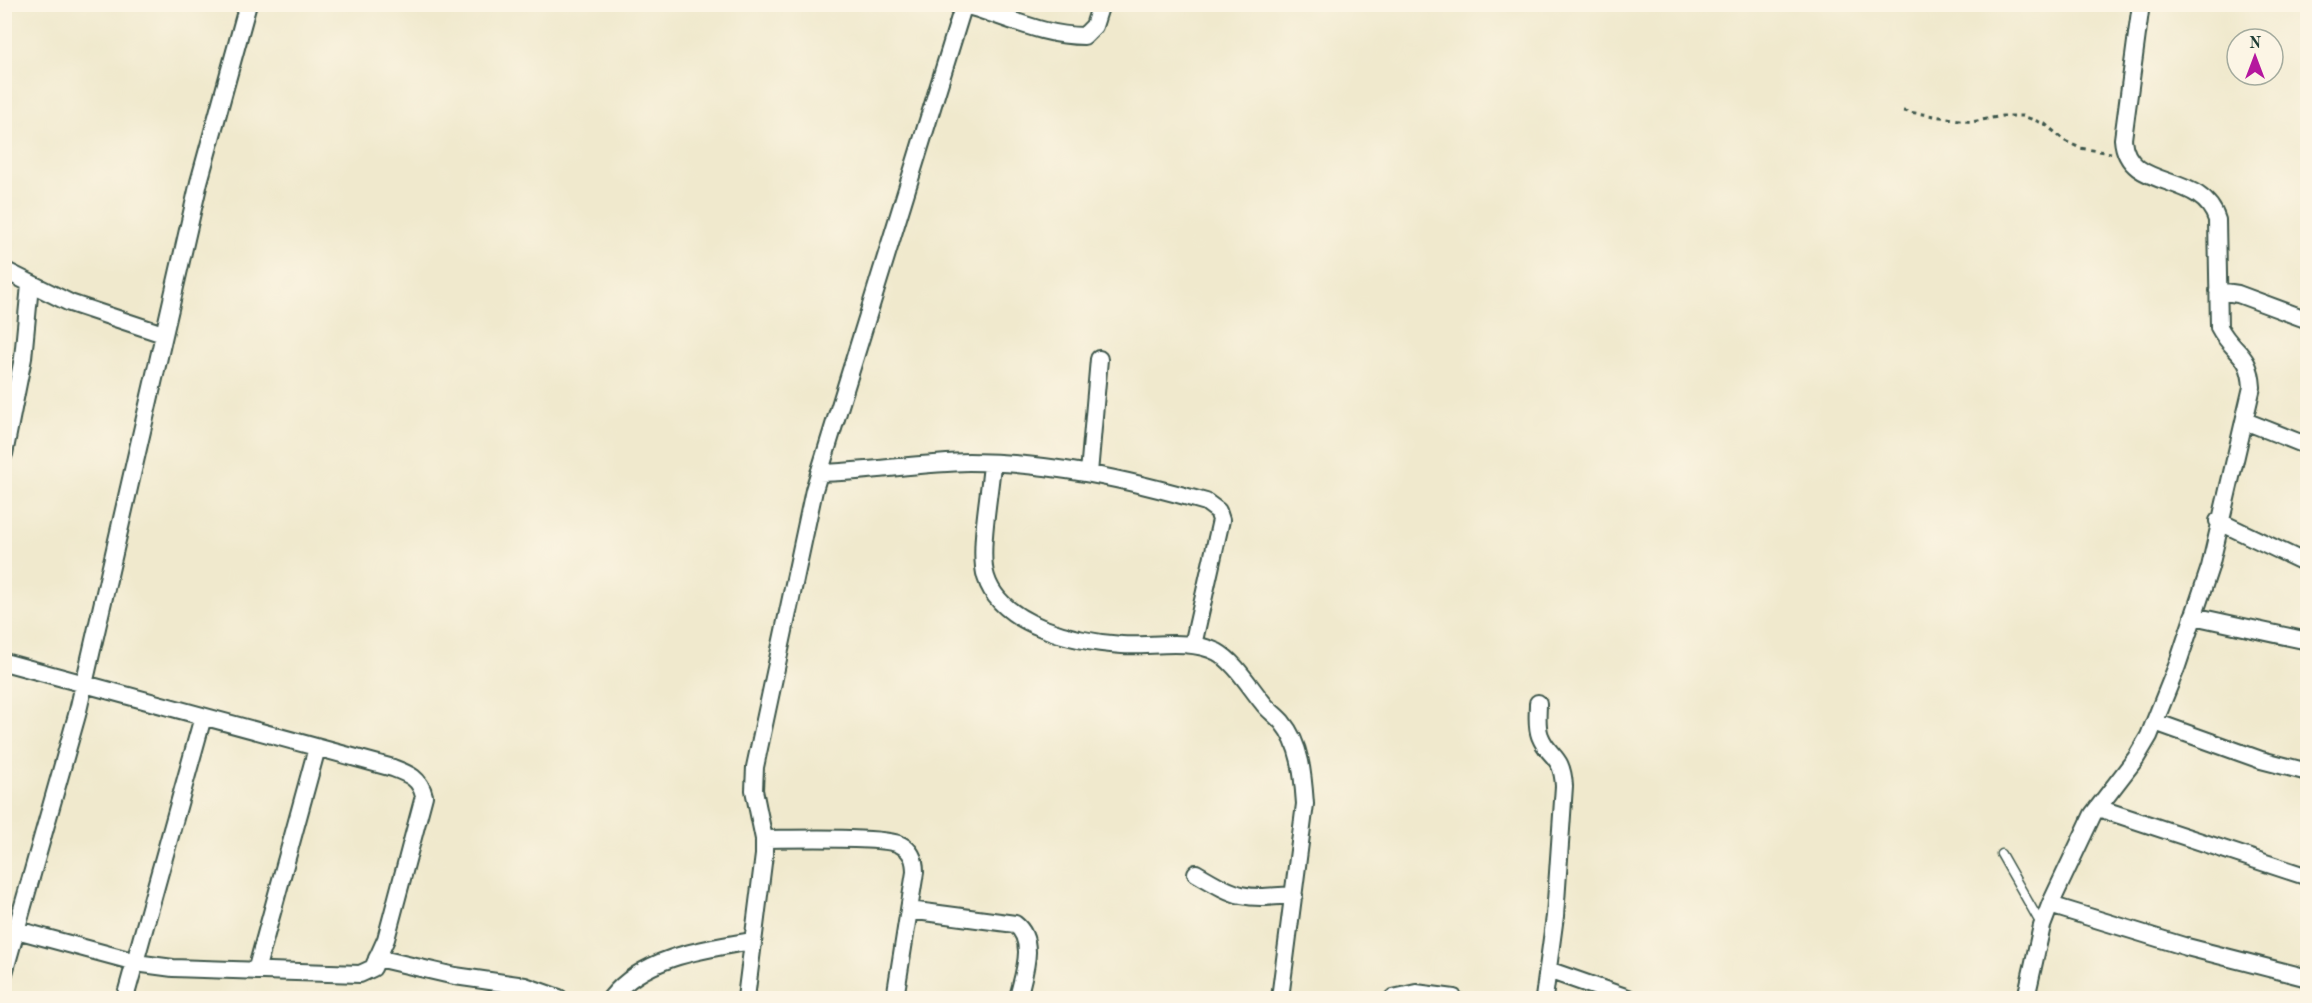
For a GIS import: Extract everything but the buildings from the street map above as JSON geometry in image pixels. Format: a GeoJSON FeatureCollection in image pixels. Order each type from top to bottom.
{"type":"FeatureCollection","features":[{"type":"Feature","properties":{"kind":"street"},"geometry":{"type":"LineString","coordinates":[[4,973],[84,684],[199,182],[248,4]]}},
{"type":"Feature","properties":{"kind":"street"},"geometry":{"type":"LineString","coordinates":[[746,999],[764,839],[754,790],[755,767],[819,473],[963,5],[1048,33],[1084,36],[1094,26],[1101,4]]}},
{"type":"Feature","properties":{"kind":"street"},"geometry":{"type":"LineString","coordinates":[[2026,999],[2042,926],[2050,905],[2098,808],[2136,758],[2155,722],[2210,567],[2218,521],[2252,387],[2251,370],[2247,360],[2226,340],[2219,327],[2217,220],[2213,206],[2199,195],[2133,167],[2124,154],[2123,139],[2141,4]]}},
{"type":"Feature","properties":{"kind":"street"},"geometry":{"type":"LineString","coordinates":[[4,270],[70,303],[163,334]]}},
{"type":"Feature","properties":{"kind":"street"},"geometry":{"type":"LineString","coordinates":[[4,454],[24,358],[30,285]]}},
{"type":"Feature","properties":{"kind":"street"},"geometry":{"type":"LineString","coordinates":[[2218,291],[2238,294],[2307,320]]}},
{"type":"Feature","properties":{"kind":"street"},"geometry":{"type":"LineString","coordinates":[[1089,473],[1099,359]]}},
{"type":"Feature","properties":{"kind":"street"},"geometry":{"type":"LineString","coordinates":[[2245,421],[2307,446]]}},
{"type":"Feature","properties":{"kind":"street"},"geometry":{"type":"LineString","coordinates":[[819,473],[869,472],[969,462],[1089,473],[1134,482],[1206,502],[1218,511],[1221,520],[1193,645]]}},
{"type":"Feature","properties":{"kind":"street"},"geometry":{"type":"LineString","coordinates":[[992,464],[984,559],[986,576],[1002,603],[1014,614],[1048,630],[1110,643],[1193,645],[1218,653],[1229,661],[1267,708],[1282,722],[1293,739],[1303,774],[1305,804],[1280,999]]}},
{"type":"Feature","properties":{"kind":"street"},"geometry":{"type":"LineString","coordinates":[[2218,521],[2307,564]]}},
{"type":"Feature","properties":{"kind":"street"},"geometry":{"type":"LineString","coordinates":[[2193,616],[2307,641]]}},
{"type":"Feature","properties":{"kind":"street"},"geometry":{"type":"LineString","coordinates":[[4,662],[393,768],[411,775],[421,784],[424,796],[386,939],[373,968],[360,974],[172,968],[135,962],[17,930]]}},
{"type":"Feature","properties":{"kind":"street"},"geometry":{"type":"LineString","coordinates":[[1538,702],[1537,725],[1541,738],[1558,758],[1563,770],[1564,786],[1555,916],[1544,999]]}},
{"type":"Feature","properties":{"kind":"street"},"geometry":{"type":"LineString","coordinates":[[125,999],[203,717]]}},
{"type":"Feature","properties":{"kind":"street"},"geometry":{"type":"LineString","coordinates":[[2155,722],[2261,760],[2307,772]]}},
{"type":"Feature","properties":{"kind":"street"},"geometry":{"type":"LineString","coordinates":[[256,971],[317,747]]}},
{"type":"Feature","properties":{"kind":"street"},"geometry":{"type":"LineString","coordinates":[[2098,808],[2307,877]]}},
{"type":"Feature","properties":{"kind":"street"},"geometry":{"type":"LineString","coordinates":[[764,839],[866,840],[899,843],[909,851],[915,861],[895,999]]}},
{"type":"Feature","properties":{"kind":"street"},"geometry":{"type":"LineString","coordinates":[[1196,873],[1230,894],[1244,897],[1294,895]]}},
{"type":"Feature","properties":{"kind":"street"},"geometry":{"type":"LineString","coordinates":[[2050,905],[2187,947],[2307,978]]}},
{"type":"Feature","properties":{"kind":"street"},"geometry":{"type":"LineString","coordinates":[[909,910],[1016,924],[1024,930],[1027,949],[1018,999]]}},
{"type":"Feature","properties":{"kind":"street"},"geometry":{"type":"LineString","coordinates":[[611,999],[633,977],[676,956],[752,941]]}},
{"type":"Feature","properties":{"kind":"street"},"geometry":{"type":"LineString","coordinates":[[377,958],[455,976],[525,986],[559,999]]}},
{"type":"Feature","properties":{"kind":"street"},"geometry":{"type":"LineString","coordinates":[[1548,970],[1628,999]]}},
{"type":"Feature","properties":{"kind":"street"},"geometry":{"type":"LineString","coordinates":[[1393,999],[1416,993],[1454,999]]}},
{"type":"Feature","properties":{"kind":"lane"},"geometry":{"type":"LineString","coordinates":[[2001,854],[2042,926]]}},
{"type":"Feature","properties":{"kind":"path"},"geometry":{"type":"LineString","coordinates":[[1903,111],[1972,122],[2002,116],[2023,116],[2045,124],[2066,141],[2080,148],[2098,153],[2124,154]]}}]}
